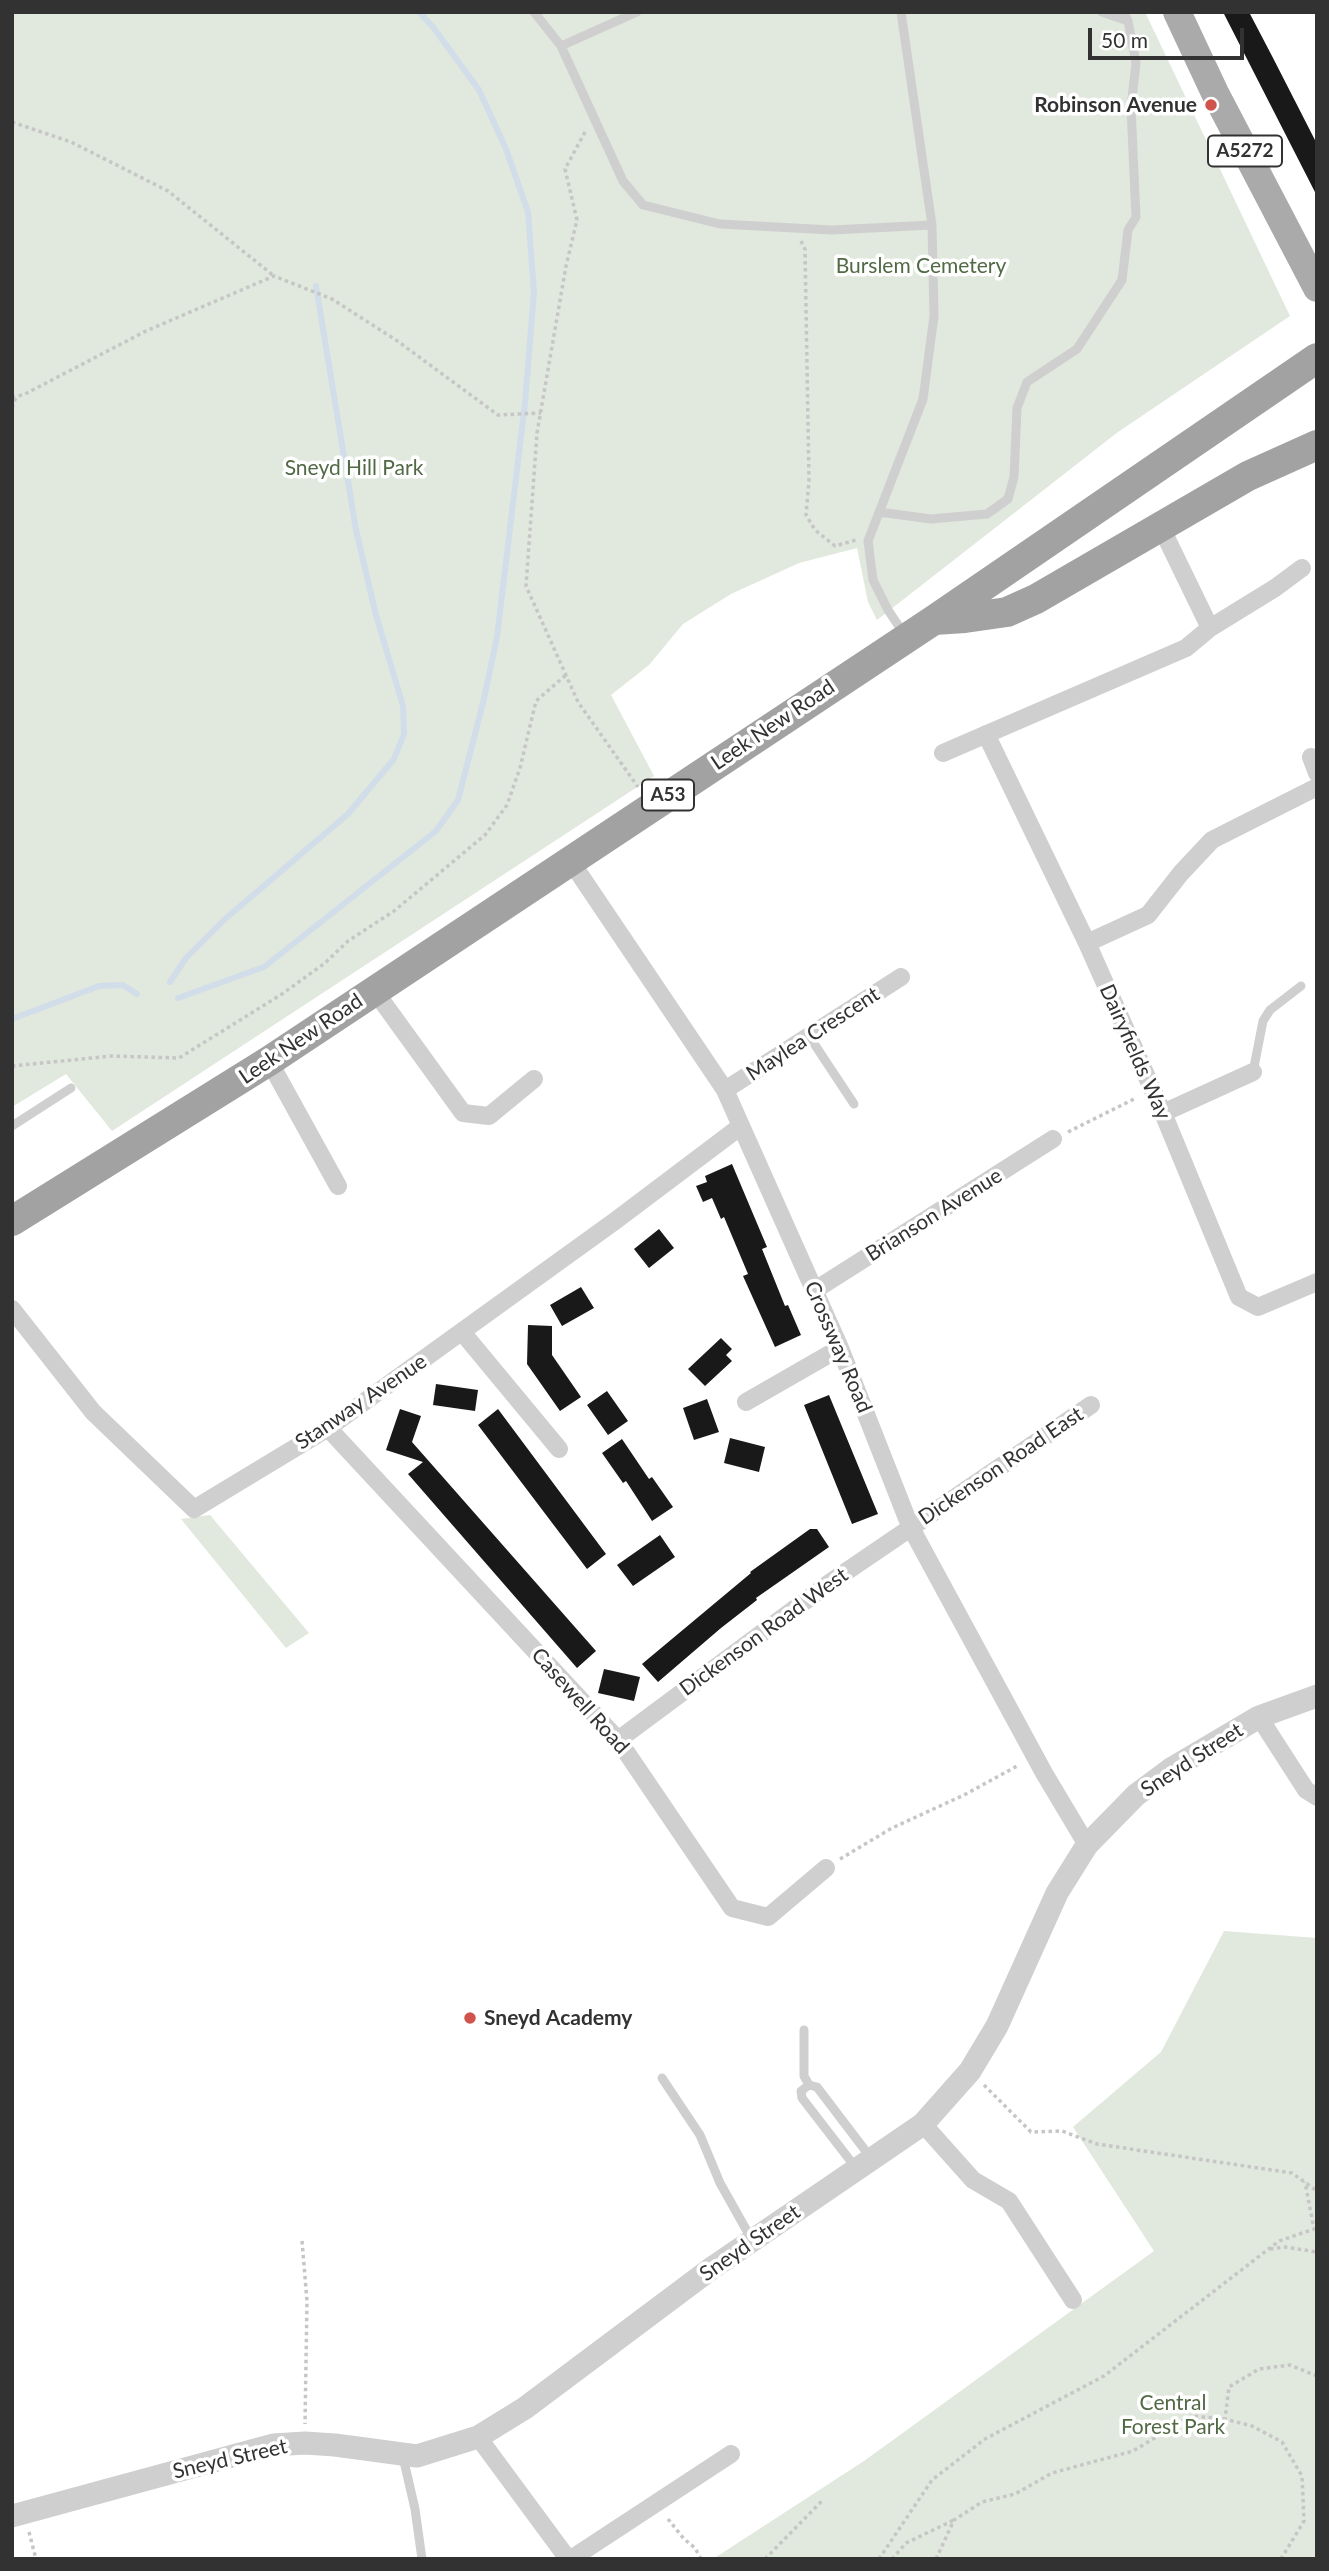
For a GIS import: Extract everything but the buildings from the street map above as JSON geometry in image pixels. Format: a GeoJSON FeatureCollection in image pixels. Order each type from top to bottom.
{"type":"FeatureCollection","features":[{"type":"Feature","properties":{"kind":"highway","name":"Leek New Road"},"geometry":{"type":"LineString","coordinates":[[12,1221],[269,1061],[906,636],[934,620],[1317,358]]}},
{"type":"Feature","properties":{"kind":"highway"},"geometry":{"type":"LineString","coordinates":[[934,620],[1007,612],[1036,599],[1248,476],[1317,445]]}},
{"type":"Feature","properties":{"kind":"main road","name":"A5272"},"geometry":{"type":"LineString","coordinates":[[1177,12],[1215,93],[1317,288]]}},
{"type":"Feature","properties":{"kind":"street"},"geometry":{"type":"LineString","coordinates":[[1160,526],[1210,628]]}},
{"type":"Feature","properties":{"kind":"street"},"geometry":{"type":"LineString","coordinates":[[943,752],[1186,648],[1210,628],[1302,568]]}},
{"type":"Feature","properties":{"kind":"street","name":"Dairyfields Way"},"geometry":{"type":"LineString","coordinates":[[986,734],[1087,943],[1163,1113],[1239,1297],[1258,1307],[1317,1282]]}},
{"type":"Feature","properties":{"kind":"street"},"geometry":{"type":"LineString","coordinates":[[1087,943],[1148,915],[1181,873],[1212,840],[1317,787]]}},
{"type":"Feature","properties":{"kind":"street","name":"Crossway Road"},"geometry":{"type":"LineString","coordinates":[[570,860],[725,1090],[840,1348],[910,1527],[1035,1757],[1087,1845]]}},
{"type":"Feature","properties":{"kind":"street","name":"Maylea Crescent"},"geometry":{"type":"LineString","coordinates":[[725,1090],[901,977]]}},
{"type":"Feature","properties":{"kind":"street"},"geometry":{"type":"LineString","coordinates":[[374,990],[463,1113],[489,1116],[534,1079]]}},
{"type":"Feature","properties":{"kind":"street"},"geometry":{"type":"LineString","coordinates":[[269,1061],[338,1186]]}},
{"type":"Feature","properties":{"kind":"street"},"geometry":{"type":"LineString","coordinates":[[1163,1113],[1253,1072]]}},
{"type":"Feature","properties":{"kind":"street","name":"Stanway Avenue"},"geometry":{"type":"LineString","coordinates":[[12,1309],[93,1412],[194,1510],[328,1428],[615,1222],[741,1126]]}},
{"type":"Feature","properties":{"kind":"street","name":"Brianson Avenue"},"geometry":{"type":"LineString","coordinates":[[815,1290],[1053,1139]]}},
{"type":"Feature","properties":{"kind":"street"},"geometry":{"type":"LineString","coordinates":[[462,1332],[559,1449]]}},
{"type":"Feature","properties":{"kind":"street"},"geometry":{"type":"LineString","coordinates":[[746,1402],[840,1348]]}},
{"type":"Feature","properties":{"kind":"street","name":"Dickenson Road East"},"geometry":{"type":"LineString","coordinates":[[910,1527],[1091,1405]]}},
{"type":"Feature","properties":{"kind":"street","name":"Casewell Road"},"geometry":{"type":"LineString","coordinates":[[328,1428],[618,1740],[732,1908],[768,1917],[826,1867]]}},
{"type":"Feature","properties":{"kind":"street","name":"Dickenson Road West"},"geometry":{"type":"LineString","coordinates":[[618,1740],[828,1584],[910,1527]]}},
{"type":"Feature","properties":{"kind":"street","name":"Sneyd Street"},"geometry":{"type":"LineString","coordinates":[[18,2515],[273,2445],[335,2445],[417,2456],[478,2437],[525,2408],[712,2268],[923,2124],[970,2071],[998,2026],[1057,1894],[1087,1845],[1136,1795],[1153,1782],[1259,1717],[1317,1696]]}},
{"type":"Feature","properties":{"kind":"street"},"geometry":{"type":"LineString","coordinates":[[1259,1717],[1306,1790],[1317,1797]]}},
{"type":"Feature","properties":{"kind":"street"},"geometry":{"type":"LineString","coordinates":[[923,2124],[974,2180],[1009,2201],[1073,2300]]}},
{"type":"Feature","properties":{"kind":"street"},"geometry":{"type":"LineString","coordinates":[[478,2437],[570,2559],[731,2454]]}},
{"type":"Feature","properties":{"kind":"lane"},"geometry":{"type":"LineString","coordinates":[[534,12],[561,46],[622,181],[643,205],[720,224],[832,230],[932,225]]}},
{"type":"Feature","properties":{"kind":"lane"},"geometry":{"type":"LineString","coordinates":[[561,46],[637,12]]}},
{"type":"Feature","properties":{"kind":"lane"},"geometry":{"type":"LineString","coordinates":[[901,12],[932,225],[934,316],[922,399],[868,541],[873,580],[888,610],[906,636]]}},
{"type":"Feature","properties":{"kind":"lane"},"geometry":{"type":"LineString","coordinates":[[880,512],[932,519],[987,514],[1007,499],[1014,477],[1017,408],[1027,382],[1077,349],[1122,281],[1128,230],[1136,217],[1131,107],[1136,64],[1126,17],[1102,12]]}},
{"type":"Feature","properties":{"kind":"lane"},"geometry":{"type":"LineString","coordinates":[[1253,1072],[1263,1021],[1270,1010],[1301,986]]}},
{"type":"Feature","properties":{"kind":"lane"},"geometry":{"type":"LineString","coordinates":[[809,1036],[854,1104]]}},
{"type":"Feature","properties":{"kind":"lane"},"geometry":{"type":"LineString","coordinates":[[12,1126],[71,1088]]}},
{"type":"Feature","properties":{"kind":"lane"},"geometry":{"type":"LineString","coordinates":[[804,2030],[804,2076],[810,2085],[817,2087],[865,2164]]}},
{"type":"Feature","properties":{"kind":"lane"},"geometry":{"type":"LineString","coordinates":[[662,2078],[700,2135],[720,2183],[753,2241]]}},
{"type":"Feature","properties":{"kind":"lane"},"geometry":{"type":"LineString","coordinates":[[810,2085],[801,2091],[802,2098],[865,2164]]}},
{"type":"Feature","properties":{"kind":"lane"},"geometry":{"type":"LineString","coordinates":[[402,2455],[415,2509],[422,2559]]}},
{"type":"Feature","properties":{"kind":"path"},"geometry":{"type":"LineString","coordinates":[[594,118],[565,169],[577,220],[566,266],[541,413],[526,586],[578,702],[652,805]]}},
{"type":"Feature","properties":{"kind":"path"},"geometry":{"type":"LineString","coordinates":[[12,122],[71,142],[168,191],[274,276],[332,299],[396,340],[498,415],[541,413]]}},
{"type":"Feature","properties":{"kind":"path"},"geometry":{"type":"LineString","coordinates":[[795,228],[805,249],[809,481],[806,515],[815,530],[835,546],[858,540],[868,541]]}},
{"type":"Feature","properties":{"kind":"path"},"geometry":{"type":"LineString","coordinates":[[12,408],[14,397],[146,331],[274,276]]}},
{"type":"Feature","properties":{"kind":"path"},"geometry":{"type":"LineString","coordinates":[[12,1066],[112,1056],[179,1058],[282,994],[348,941],[394,911],[485,835],[507,805],[520,768],[536,701],[566,675]]}},
{"type":"Feature","properties":{"kind":"path"},"geometry":{"type":"LineString","coordinates":[[1053,1139],[1153,1090]]}},
{"type":"Feature","properties":{"kind":"path"},"geometry":{"type":"LineString","coordinates":[[826,1867],[892,1828],[964,1795],[1035,1757]]}},
{"type":"Feature","properties":{"kind":"path"},"geometry":{"type":"LineString","coordinates":[[970,2071],[1031,2132],[1062,2131],[1097,2144],[1292,2173],[1317,2191]]}},
{"type":"Feature","properties":{"kind":"path"},"geometry":{"type":"LineString","coordinates":[[879,2559],[932,2480],[985,2439],[1104,2376],[1279,2241],[1314,2229],[1305,2182]]}},
{"type":"Feature","properties":{"kind":"path"},"geometry":{"type":"LineString","coordinates":[[302,2241],[307,2301],[305,2443]]}},
{"type":"Feature","properties":{"kind":"path"},"geometry":{"type":"LineString","coordinates":[[1270,2249],[1285,2247],[1317,2252]]}},
{"type":"Feature","properties":{"kind":"path"},"geometry":{"type":"LineString","coordinates":[[1225,2419],[1229,2387],[1259,2369],[1290,2365],[1317,2376]]}},
{"type":"Feature","properties":{"kind":"path"},"geometry":{"type":"LineString","coordinates":[[892,2559],[906,2543],[954,2520],[982,2502],[1015,2494],[1052,2473],[1133,2451],[1191,2416],[1225,2419],[1252,2426],[1282,2442],[1302,2476],[1304,2521],[1281,2559]]}},
{"type":"Feature","properties":{"kind":"path"},"geometry":{"type":"LineString","coordinates":[[765,2559],[822,2501]]}},
{"type":"Feature","properties":{"kind":"path"},"geometry":{"type":"LineString","coordinates":[[656,2503],[702,2559]]}},
{"type":"Feature","properties":{"kind":"path"},"geometry":{"type":"LineString","coordinates":[[18,2515],[36,2559]]}},
{"type":"Feature","properties":{"kind":"path"},"geometry":{"type":"LineString","coordinates":[[936,2559],[954,2520]]}},
{"type":"Feature","properties":{"kind":"green space","name":"Sneyd Hill Park"},"geometry":{"type":"Polygon","coordinates":[[[12,12],[1145,12],[1290,316],[1118,432],[877,620],[868,602],[857,548],[799,563],[731,594],[683,624],[649,665],[611,695],[654,776],[112,1131],[66,1074],[12,1107],[12,12]]]}},
{"type":"Feature","properties":{"kind":"green space"},"geometry":{"type":"Polygon","coordinates":[[[210,1515],[309,1633],[286,1648],[181,1519],[210,1515]]]}},
{"type":"Feature","properties":{"kind":"green space","name":"Central Forest Park"},"geometry":{"type":"Polygon","coordinates":[[[1224,1931],[1317,1938],[1317,2559],[713,2559],[864,2461],[1154,2251],[1073,2127],[1161,2052],[1224,1931]]]}},
{"type":"Feature","properties":{"kind":"waterway"},"geometry":{"type":"LineString","coordinates":[[178,998],[264,967],[436,831],[458,800],[483,703],[497,637],[525,403],[534,292],[528,212],[506,149],[479,90],[419,12]]}},
{"type":"Feature","properties":{"kind":"waterway"},"geometry":{"type":"LineString","coordinates":[[170,982],[186,958],[224,920],[348,814],[394,759],[404,734],[403,706],[376,615],[356,530],[316,286]]}},
{"type":"Feature","properties":{"kind":"waterway"},"geometry":{"type":"LineString","coordinates":[[12,1019],[99,986],[123,985],[137,994]]}},
{"type":"Feature","properties":{"kind":"place","name":"Robinson Avenue"},"geometry":{"type":"Point","coordinates":[1211,105]}},
{"type":"Feature","properties":{"kind":"place","name":"Sneyd Academy"},"geometry":{"type":"Point","coordinates":[470,2018]}},
{"type":"Feature","properties":{"kind":"park label","name":"Burslem Cemetery"},"geometry":{"type":"Point","coordinates":[921,266]}}]}
